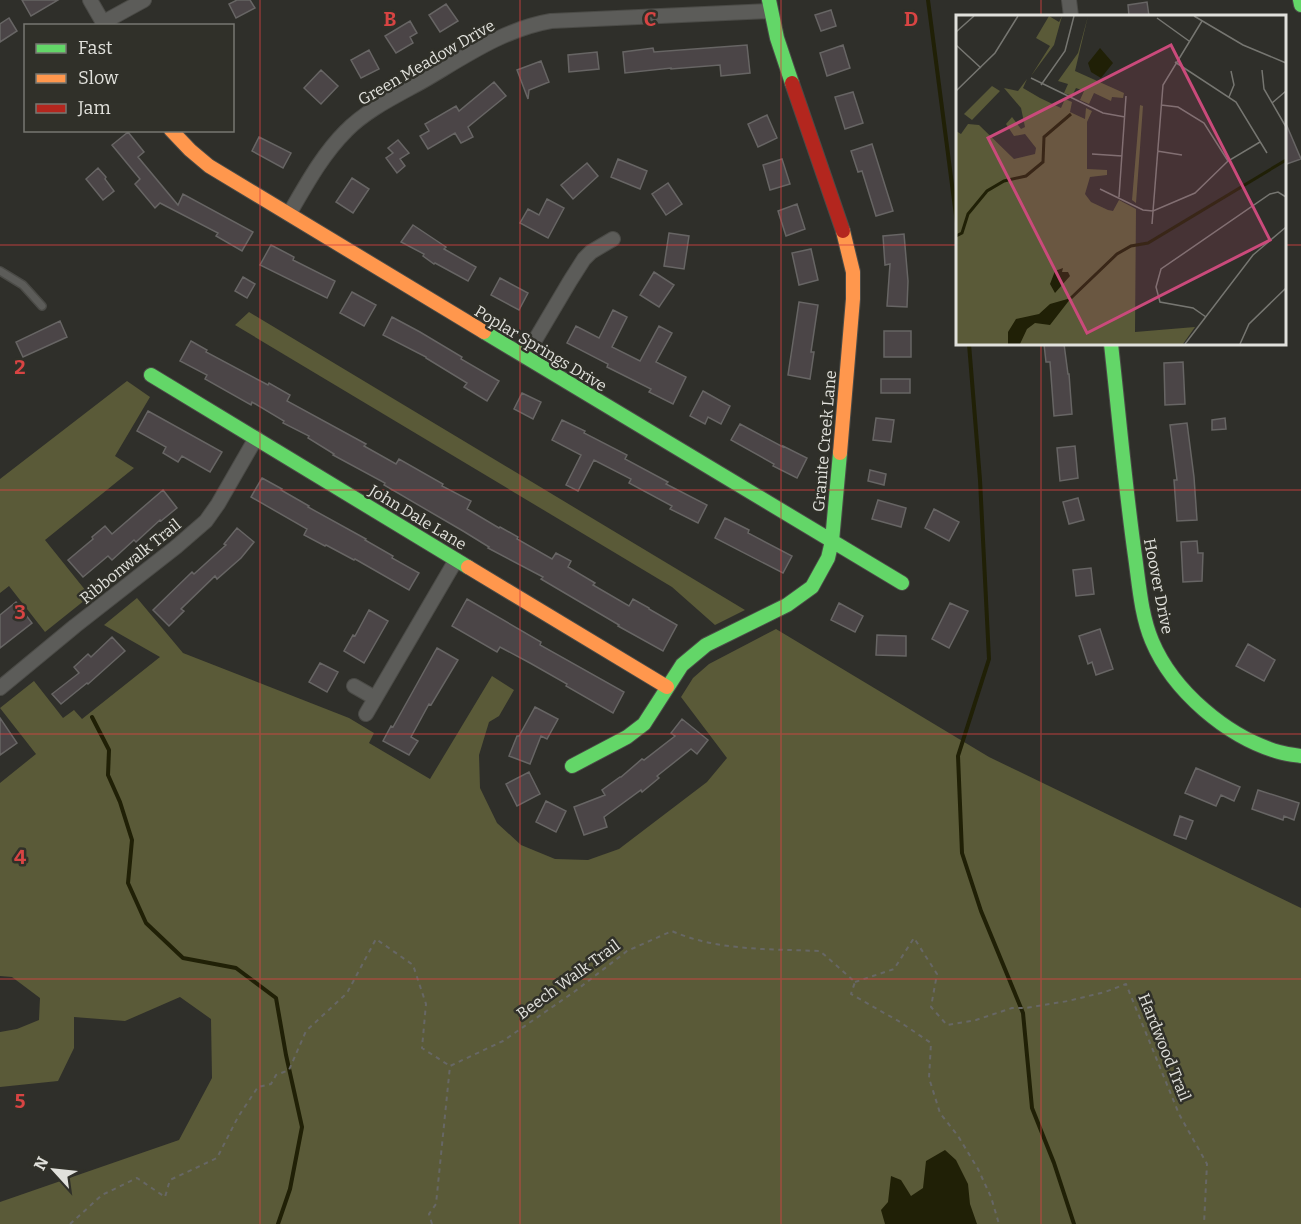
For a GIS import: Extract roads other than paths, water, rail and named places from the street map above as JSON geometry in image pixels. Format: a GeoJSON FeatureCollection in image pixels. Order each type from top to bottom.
{"type":"FeatureCollection","features":[{"type":"Feature","properties":{"kind":"street"},"geometry":{"type":"LineString","coordinates":[[90,0],[104,24],[144,0]]}},
{"type":"Feature","properties":{"kind":"street"},"geometry":{"type":"LineString","coordinates":[[1069,0],[1071,15]]}},
{"type":"Feature","properties":{"kind":"street"},"geometry":{"type":"LineString","coordinates":[[1300,0],[1301,5]]}},
{"type":"Feature","properties":{"kind":"street","name":"Green Meadow Drive"},"geometry":{"type":"LineString","coordinates":[[289,214],[328,150],[347,129],[372,111],[502,36],[524,27],[551,21],[770,5]]}},
{"type":"Feature","properties":{"kind":"street","name":"Granite Creek Lane"},"geometry":{"type":"LineString","coordinates":[[572,766],[627,737],[644,724],[682,665],[706,645],[787,605],[803,594],[812,587],[828,558],[832,541],[852,311],[853,272],[838,215],[784,61],[770,5]]}},
{"type":"Feature","properties":{"kind":"street","name":"Poplar Springs Drive"},"geometry":{"type":"LineString","coordinates":[[173,132],[209,166],[902,583]]}},
{"type":"Feature","properties":{"kind":"street"},"geometry":{"type":"LineString","coordinates":[[525,357],[585,259],[591,252],[613,239]]}},
{"type":"Feature","properties":{"kind":"street","name":"Hoover Drive"},"geometry":{"type":"LineString","coordinates":[[1111,345],[1132,531],[1143,609],[1152,641],[1177,682],[1208,712],[1242,736],[1280,752],[1301,756]]}},
{"type":"Feature","properties":{"kind":"street","name":"John Dale Lane"},"geometry":{"type":"LineString","coordinates":[[151,375],[667,687]]}},
{"type":"Feature","properties":{"kind":"street","name":"Ribbonwalk Trail"},"geometry":{"type":"LineString","coordinates":[[0,688],[206,521],[256,438]]}},
{"type":"Feature","properties":{"kind":"street"},"geometry":{"type":"LineString","coordinates":[[366,714],[456,560]]}},
{"type":"Feature","properties":{"kind":"street"},"geometry":{"type":"LineString","coordinates":[[354,686],[375,698]]}},
{"type":"Feature","properties":{"kind":"lane"},"geometry":{"type":"LineString","coordinates":[[0,271],[23,285],[42,306]]}},
{"type":"Feature","properties":{"kind":"waterway"},"geometry":{"type":"LineString","coordinates":[[928,0],[956,216]]}},
{"type":"Feature","properties":{"kind":"waterway"},"geometry":{"type":"LineString","coordinates":[[969,345],[980,480],[989,659],[958,756],[962,853],[981,911],[1023,1013],[1032,1108],[1054,1163],[1074,1224]]}},
{"type":"Feature","properties":{"kind":"waterway"},"geometry":{"type":"LineString","coordinates":[[92,717],[109,750],[108,775],[120,802],[132,840],[128,883],[146,923],[183,958],[236,968],[276,998],[302,1127],[290,1189],[278,1224]]}}]}
